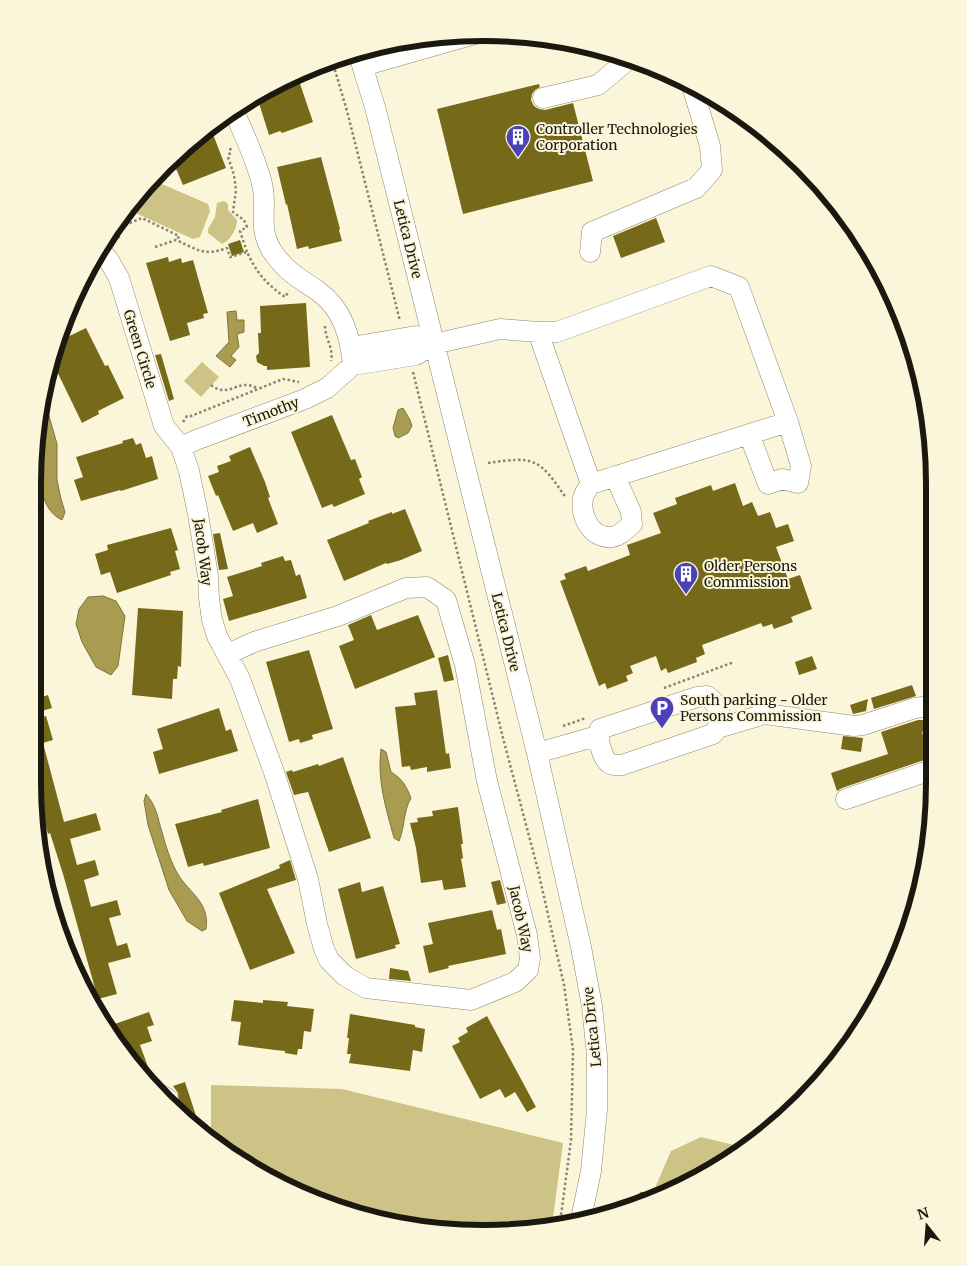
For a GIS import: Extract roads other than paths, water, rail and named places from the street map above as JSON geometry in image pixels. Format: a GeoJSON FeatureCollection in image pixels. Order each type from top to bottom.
{"type":"FeatureCollection","features":[{"type":"Feature","properties":{"kind":"street"},"geometry":{"type":"LineString","coordinates":[[361,59],[419,46]]}},
{"type":"Feature","properties":{"kind":"street","name":"Letica Drive"},"geometry":{"type":"LineString","coordinates":[[361,59],[375,107],[537,753],[581,947],[592,1006],[596,1056],[597,1110],[591,1171],[582,1213]]}},
{"type":"Feature","properties":{"kind":"street"},"geometry":{"type":"LineString","coordinates":[[542,98],[598,85],[623,64]]}},
{"type":"Feature","properties":{"kind":"street"},"geometry":{"type":"LineString","coordinates":[[590,252],[592,232],[696,188],[712,170],[710,146],[695,96]]}},
{"type":"Feature","properties":{"kind":"street"},"geometry":{"type":"LineString","coordinates":[[236,117],[262,184],[263,224],[271,249],[291,274],[331,302],[346,326],[352,356],[416,355],[434,344],[500,329],[557,332],[711,276],[739,287],[788,422],[801,466],[798,482],[782,479],[768,484],[750,434]]}},
{"type":"Feature","properties":{"kind":"street","name":"Green Circle"},"geometry":{"type":"LineString","coordinates":[[105,256],[119,278],[164,426],[177,443]]}},
{"type":"Feature","properties":{"kind":"street"},"geometry":{"type":"LineString","coordinates":[[538,332],[590,484]]}},
{"type":"Feature","properties":{"kind":"street","name":"Timothy"},"geometry":{"type":"LineString","coordinates":[[177,443],[196,440],[306,399],[327,388],[352,356]]}},
{"type":"Feature","properties":{"kind":"street"},"geometry":{"type":"LineString","coordinates":[[615,476],[632,512],[632,524],[623,532],[613,537],[597,535],[589,526],[583,511],[583,497],[590,484],[615,476],[788,422]]}},
{"type":"Feature","properties":{"kind":"street","name":"Jacob Way"},"geometry":{"type":"LineString","coordinates":[[177,443],[190,471],[208,576],[208,598],[212,620],[217,636],[240,679],[274,772],[308,879],[317,924],[329,960],[344,976],[366,988],[471,1000],[515,982],[528,970],[530,958],[527,935],[487,781],[465,665],[446,600],[427,587],[406,588],[338,616],[254,642],[228,654]]}},
{"type":"Feature","properties":{"kind":"street"},"geometry":{"type":"LineString","coordinates":[[707,696],[719,708],[720,719],[718,728],[713,734],[622,765],[612,765],[607,761],[598,736],[600,729],[697,697],[707,696]]}},
{"type":"Feature","properties":{"kind":"street"},"geometry":{"type":"LineString","coordinates":[[718,728],[765,714],[848,725],[863,725],[915,708],[926,708]]}},
{"type":"Feature","properties":{"kind":"street"},"geometry":{"type":"LineString","coordinates":[[537,753],[598,736]]}},
{"type":"Feature","properties":{"kind":"street"},"geometry":{"type":"LineString","coordinates":[[846,799],[926,772]]}},
{"type":"Feature","properties":{"kind":"place","name":"Controller Technologies Corporation"},"geometry":{"type":"Point","coordinates":[518,158]}},
{"type":"Feature","properties":{"kind":"place","name":"Older Persons Commission"},"geometry":{"type":"Point","coordinates":[686,595]}},
{"type":"Feature","properties":{"kind":"place","name":"South parking - Older Persons Commission"},"geometry":{"type":"Point","coordinates":[662,729]}}]}
